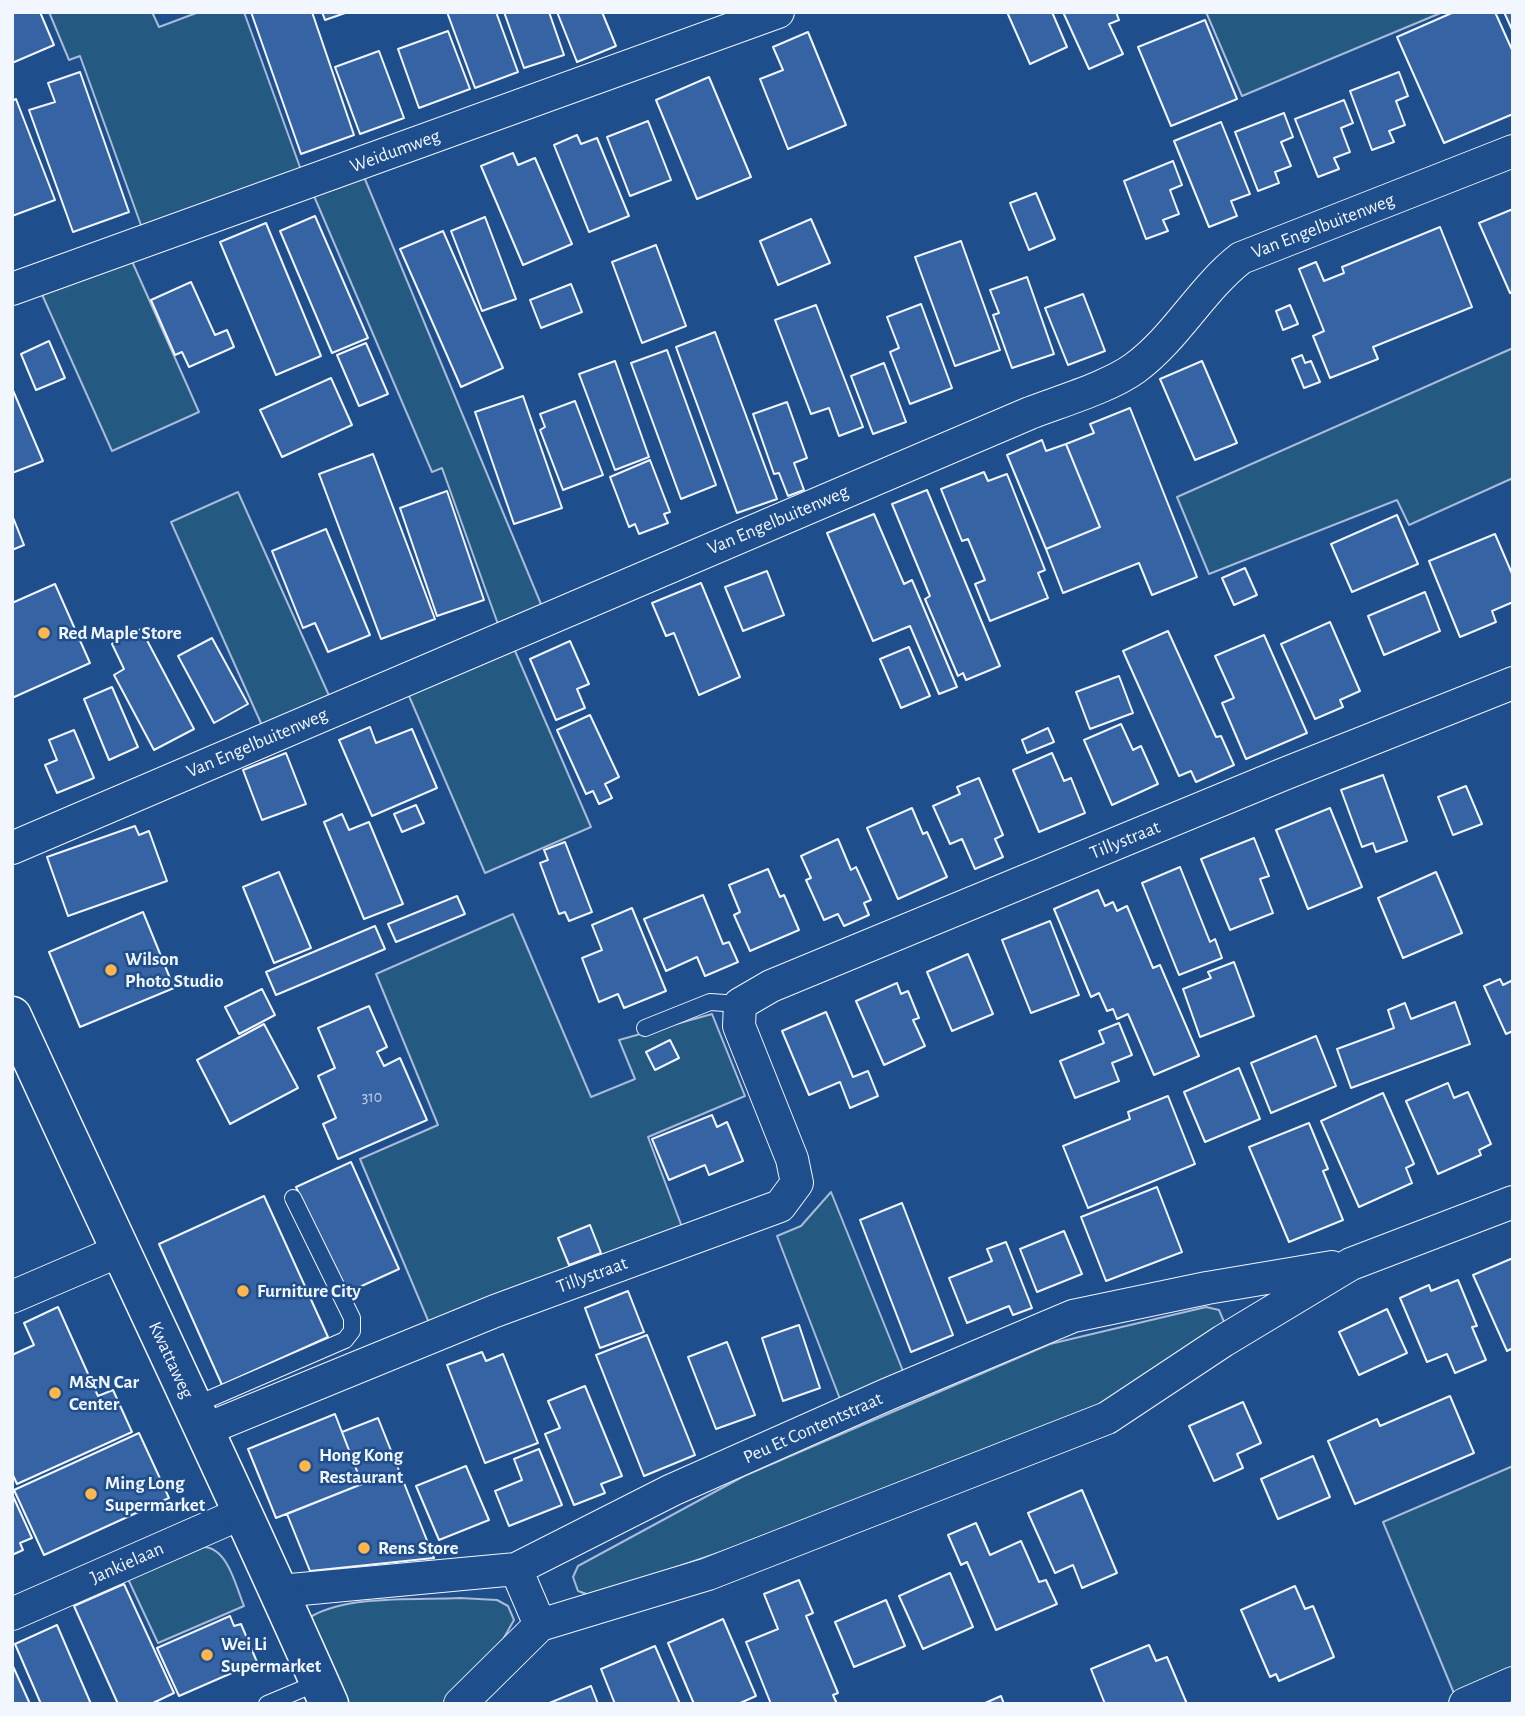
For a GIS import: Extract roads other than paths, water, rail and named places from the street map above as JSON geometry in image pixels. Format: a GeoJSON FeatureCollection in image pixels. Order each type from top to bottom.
{"type":"FeatureCollection","features":[{"type":"Feature","properties":{"kind":"main road","name":"Kwattaweg"},"geometry":{"type":"LineString","coordinates":[[12,1016],[119,1251],[280,1591],[324,1693]]}},
{"type":"Feature","properties":{"kind":"street","name":"Weidumweg"},"geometry":{"type":"LineString","coordinates":[[12,289],[778,12]]}},
{"type":"Feature","properties":{"kind":"street","name":"Van Engelbuitenweg"},"geometry":{"type":"LineString","coordinates":[[12,848],[1030,413],[1122,377],[1149,356],[1224,271],[1241,258],[1513,151]]}},
{"type":"Feature","properties":{"kind":"street","name":"Tillystraat"},"geometry":{"type":"LineString","coordinates":[[198,1418],[780,1206],[797,1183],[792,1158],[740,1026],[740,1004],[771,986],[1513,683]]}},
{"type":"Feature","properties":{"kind":"street","name":"Peu Et Contentstraat"},"geometry":{"type":"LineString","coordinates":[[460,1704],[540,1625],[708,1574],[1107,1418],[1223,1341],[1351,1264],[1513,1202]]}},
{"type":"Feature","properties":{"kind":"street"},"geometry":{"type":"LineString","coordinates":[[12,1297],[119,1251]]}},
{"type":"Feature","properties":{"kind":"street","name":"Peu Et Contentstraat"},"geometry":{"type":"LineString","coordinates":[[280,1591],[516,1569],[672,1490],[1073,1316],[1207,1288],[1351,1264]]}},
{"type":"Feature","properties":{"kind":"street","name":"Jankielaan"},"geometry":{"type":"LineString","coordinates":[[12,1614],[242,1513]]}},
{"type":"Feature","properties":{"kind":"street"},"geometry":{"type":"LineString","coordinates":[[516,1569],[540,1625]]}},
{"type":"Feature","properties":{"kind":"street"},"geometry":{"type":"LineString","coordinates":[[1465,1704],[1513,1683]]}},
{"type":"Feature","properties":{"kind":"lane"},"geometry":{"type":"LineString","coordinates":[[645,1028],[710,1002],[740,1004]]}},
{"type":"Feature","properties":{"kind":"lane"},"geometry":{"type":"LineString","coordinates":[[198,1418],[345,1340],[352,1331],[352,1318],[293,1198]]}},
{"type":"Feature","properties":{"kind":"lane"},"geometry":{"type":"LineString","coordinates":[[267,1704],[324,1693]]}},
{"type":"Feature","properties":{"kind":"place","name":"Red Maple Store"},"geometry":{"type":"Point","coordinates":[44,633]}},
{"type":"Feature","properties":{"kind":"place","name":"Wilson Photo Studio"},"geometry":{"type":"Point","coordinates":[111,970]}},
{"type":"Feature","properties":{"kind":"place","name":"Furniture City"},"geometry":{"type":"Point","coordinates":[243,1291]}},
{"type":"Feature","properties":{"kind":"place","name":"M&N Car Center"},"geometry":{"type":"Point","coordinates":[55,1393]}},
{"type":"Feature","properties":{"kind":"place","name":"Hong Kong Restaurant"},"geometry":{"type":"Point","coordinates":[305,1466]}},
{"type":"Feature","properties":{"kind":"place","name":"Ming Long Supermarket"},"geometry":{"type":"Point","coordinates":[91,1494]}},
{"type":"Feature","properties":{"kind":"place","name":"Rens Store"},"geometry":{"type":"Point","coordinates":[364,1548]}},
{"type":"Feature","properties":{"kind":"place","name":"Wei Li Supermarket"},"geometry":{"type":"Point","coordinates":[207,1655]}}]}
